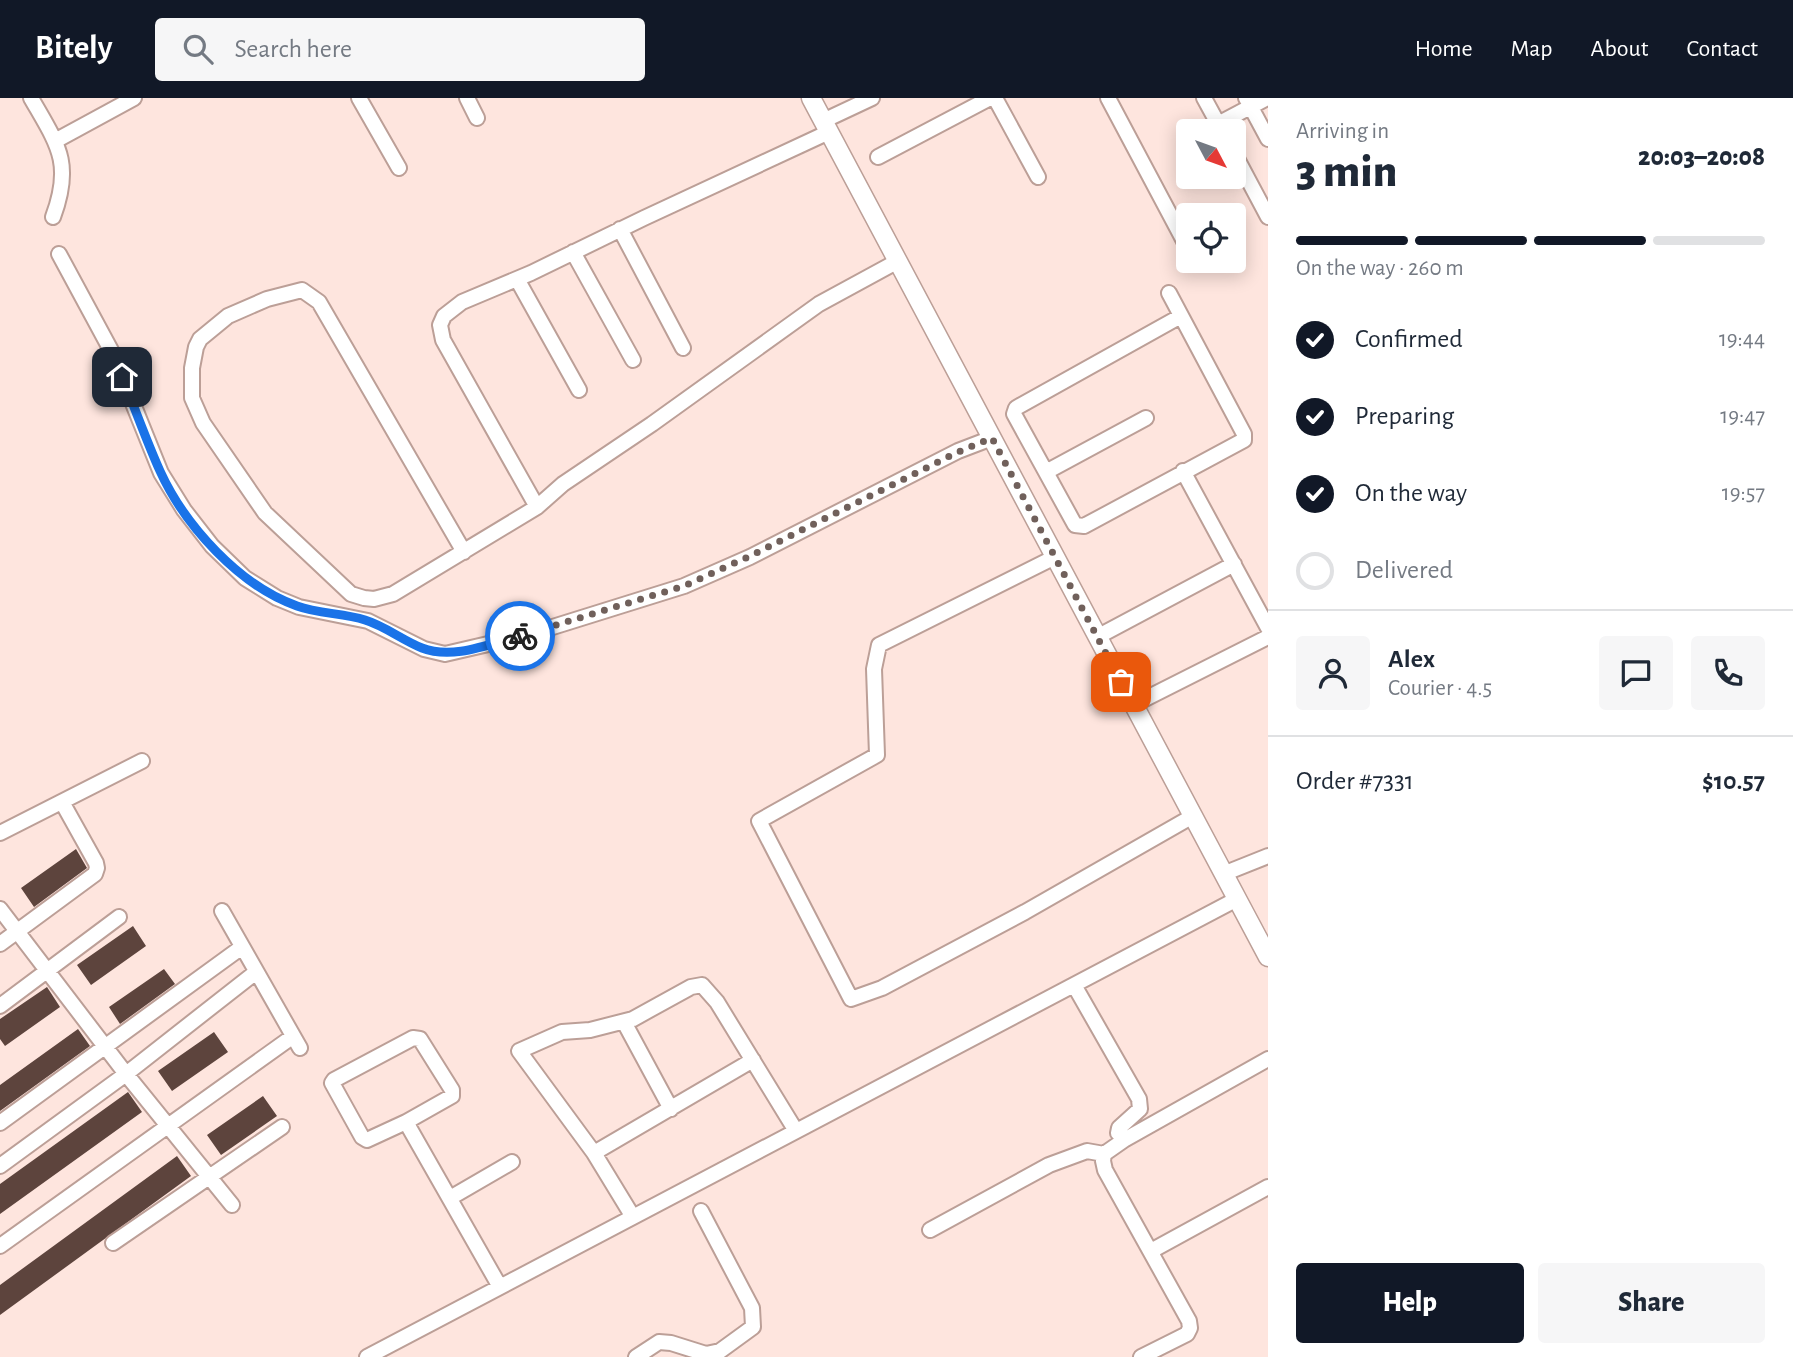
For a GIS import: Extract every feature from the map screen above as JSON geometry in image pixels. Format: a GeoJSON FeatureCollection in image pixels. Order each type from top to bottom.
{"type":"FeatureCollection","features":[{"type":"Feature","properties":{"kind":"main road"},"geometry":{"type":"LineString","coordinates":[[811,98],[1268,957]]}},
{"type":"Feature","properties":{"kind":"street"},"geometry":{"type":"LineString","coordinates":[[31,98],[55,141],[61,162],[64,182],[53,217]]}},
{"type":"Feature","properties":{"kind":"street"},"geometry":{"type":"LineString","coordinates":[[55,141],[134,98]]}},
{"type":"Feature","properties":{"kind":"street"},"geometry":{"type":"LineString","coordinates":[[359,98],[400,168]]}},
{"type":"Feature","properties":{"kind":"street"},"geometry":{"type":"LineString","coordinates":[[467,98],[477,118]]}},
{"type":"Feature","properties":{"kind":"street"},"geometry":{"type":"LineString","coordinates":[[537,508],[440,331],[444,316],[461,302],[517,279],[621,229],[826,126],[872,98]]}},
{"type":"Feature","properties":{"kind":"street"},"geometry":{"type":"LineString","coordinates":[[878,157],[993,98],[1038,177]]}},
{"type":"Feature","properties":{"kind":"street"},"geometry":{"type":"LineString","coordinates":[[1108,98],[1176,226]]}},
{"type":"Feature","properties":{"kind":"street"},"geometry":{"type":"LineString","coordinates":[[1205,98],[1216,119]]}},
{"type":"Feature","properties":{"kind":"street"},"geometry":{"type":"LineString","coordinates":[[1229,119],[1248,102],[1267,98]]}},
{"type":"Feature","properties":{"kind":"street"},"geometry":{"type":"LineString","coordinates":[[1248,102],[1268,138]]}},
{"type":"Feature","properties":{"kind":"street"},"geometry":{"type":"LineString","coordinates":[[1246,169],[1262,191],[1268,217]]}},
{"type":"Feature","properties":{"kind":"street"},"geometry":{"type":"LineString","coordinates":[[621,229],[683,348]]}},
{"type":"Feature","properties":{"kind":"street"},"geometry":{"type":"LineString","coordinates":[[573,252],[633,360]]}},
{"type":"Feature","properties":{"kind":"street"},"geometry":{"type":"LineString","coordinates":[[59,254],[113,354],[161,473],[184,510],[212,546],[244,578],[277,598],[299,607],[368,621],[424,649],[445,654],[527,635],[684,586],[958,452],[992,438]]}},
{"type":"Feature","properties":{"kind":"street"},"geometry":{"type":"LineString","coordinates":[[464,552],[319,302],[309,293],[302,290],[254,304],[228,316],[200,339],[196,347],[190,386],[203,423],[265,513],[351,594],[364,598],[393,594],[464,552],[537,508],[563,484],[652,424],[819,304],[898,261]]}},
{"type":"Feature","properties":{"kind":"street"},"geometry":{"type":"LineString","coordinates":[[517,279],[579,390]]}},
{"type":"Feature","properties":{"kind":"street"},"geometry":{"type":"LineString","coordinates":[[1169,293],[1244,434],[1244,440],[1084,526],[1075,525],[1014,414],[1016,408],[1181,316]]}},
{"type":"Feature","properties":{"kind":"street"},"geometry":{"type":"LineString","coordinates":[[1046,472],[1146,418]]}},
{"type":"Feature","properties":{"kind":"street"},"geometry":{"type":"LineString","coordinates":[[1183,471],[1268,628]]}},
{"type":"Feature","properties":{"kind":"street"},"geometry":{"type":"LineString","coordinates":[[1055,557],[879,645],[874,669],[877,755],[759,821],[851,999],[882,988],[989,931],[1193,816]]}},
{"type":"Feature","properties":{"kind":"street"},"geometry":{"type":"LineString","coordinates":[[1097,637],[1234,564]]}},
{"type":"Feature","properties":{"kind":"street"},"geometry":{"type":"LineString","coordinates":[[1133,705],[1268,637]]}},
{"type":"Feature","properties":{"kind":"street"},"geometry":{"type":"LineString","coordinates":[[0,833],[142,761]]}},
{"type":"Feature","properties":{"kind":"street"},"geometry":{"type":"LineString","coordinates":[[0,944],[95,874],[97,868],[62,802]]}},
{"type":"Feature","properties":{"kind":"street"},"geometry":{"type":"LineString","coordinates":[[1223,874],[1268,856]]}},
{"type":"Feature","properties":{"kind":"street"},"geometry":{"type":"LineString","coordinates":[[374,1355],[1237,899]]}},
{"type":"Feature","properties":{"kind":"street"},"geometry":{"type":"LineString","coordinates":[[0,909],[126,1074],[232,1205]]}},
{"type":"Feature","properties":{"kind":"street"},"geometry":{"type":"LineString","coordinates":[[0,1246],[169,1126],[296,1042],[222,911]]}},
{"type":"Feature","properties":{"kind":"street"},"geometry":{"type":"LineString","coordinates":[[0,1006],[119,917]]}},
{"type":"Feature","properties":{"kind":"street"},"geometry":{"type":"LineString","coordinates":[[0,1123],[243,947]]}},
{"type":"Feature","properties":{"kind":"street"},"geometry":{"type":"LineString","coordinates":[[0,1166],[126,1074],[256,972]]}},
{"type":"Feature","properties":{"kind":"street"},"geometry":{"type":"LineString","coordinates":[[633,1217],[594,1153],[519,1051],[562,1032],[590,1030],[624,1021],[691,987],[702,985],[718,1002],[796,1131]]}},
{"type":"Feature","properties":{"kind":"street"},"geometry":{"type":"LineString","coordinates":[[1073,985],[1139,1100],[1138,1114],[1119,1128],[1118,1133],[1124,1140]]}},
{"type":"Feature","properties":{"kind":"street"},"geometry":{"type":"LineString","coordinates":[[624,1021],[671,1109]]}},
{"type":"Feature","properties":{"kind":"street"},"geometry":{"type":"LineString","coordinates":[[416,1038],[420,1039],[452,1090],[452,1096],[407,1122],[368,1140],[362,1137],[332,1083],[390,1050],[416,1038]]}},
{"type":"Feature","properties":{"kind":"street"},"geometry":{"type":"LineString","coordinates":[[930,1230],[1048,1165],[1087,1152],[1104,1154],[1268,1059]]}},
{"type":"Feature","properties":{"kind":"street"},"geometry":{"type":"LineString","coordinates":[[594,1153],[753,1060]]}},
{"type":"Feature","properties":{"kind":"street"},"geometry":{"type":"LineString","coordinates":[[407,1122],[500,1287]]}},
{"type":"Feature","properties":{"kind":"street"},"geometry":{"type":"LineString","coordinates":[[113,1243],[282,1127]]}},
{"type":"Feature","properties":{"kind":"street"},"geometry":{"type":"LineString","coordinates":[[1104,1154],[1105,1170],[1151,1251],[1190,1328],[1187,1334],[1141,1357]]}},
{"type":"Feature","properties":{"kind":"street"},"geometry":{"type":"LineString","coordinates":[[450,1198],[512,1162]]}},
{"type":"Feature","properties":{"kind":"street"},"geometry":{"type":"LineString","coordinates":[[1151,1251],[1268,1187]]}},
{"type":"Feature","properties":{"kind":"street"},"geometry":{"type":"LineString","coordinates":[[636,1357],[659,1342],[706,1354],[720,1351],[753,1327],[752,1308],[701,1211]]}},
{"type":"Feature","properties":{"kind":"building"},"geometry":{"type":"Polygon","coordinates":[[[76,849],[87,868],[34,907],[21,888],[76,849]]]}},
{"type":"Feature","properties":{"kind":"building"},"geometry":{"type":"Polygon","coordinates":[[[133,926],[146,946],[91,985],[77,965],[133,926]]]}},
{"type":"Feature","properties":{"kind":"building"},"geometry":{"type":"Polygon","coordinates":[[[164,969],[175,984],[120,1024],[109,1007],[164,969]]]}},
{"type":"Feature","properties":{"kind":"building"},"geometry":{"type":"Polygon","coordinates":[[[47,987],[60,1007],[5,1046],[0,1039],[0,1019],[47,987]]]}},
{"type":"Feature","properties":{"kind":"building"},"geometry":{"type":"Polygon","coordinates":[[[78,1029],[90,1046],[0,1111],[0,1085],[78,1029]]]}},
{"type":"Feature","properties":{"kind":"building"},"geometry":{"type":"Polygon","coordinates":[[[214,1032],[228,1052],[172,1091],[158,1071],[214,1032]]]}},
{"type":"Feature","properties":{"kind":"building"},"geometry":{"type":"Polygon","coordinates":[[[128,1092],[142,1112],[0,1214],[0,1184],[128,1092]]]}},
{"type":"Feature","properties":{"kind":"building"},"geometry":{"type":"Polygon","coordinates":[[[263,1096],[277,1116],[221,1155],[207,1135],[263,1096]]]}},
{"type":"Feature","properties":{"kind":"building"},"geometry":{"type":"Polygon","coordinates":[[[177,1156],[191,1176],[0,1315],[0,1285],[177,1156]]]}},
{"type":"Feature","properties":{"kind":"way so far"},"geometry":{"type":"LineString","coordinates":[[520,636],[684,586],[722,570],[958,452],[992,438],[1121,682]]}},
{"type":"Feature","properties":{"kind":"route"},"geometry":{"type":"LineString","coordinates":[[122,377],[161,473],[170,488],[212,546],[244,578],[256,586],[299,607],[368,621],[424,649],[445,654],[520,636]]}}]}
